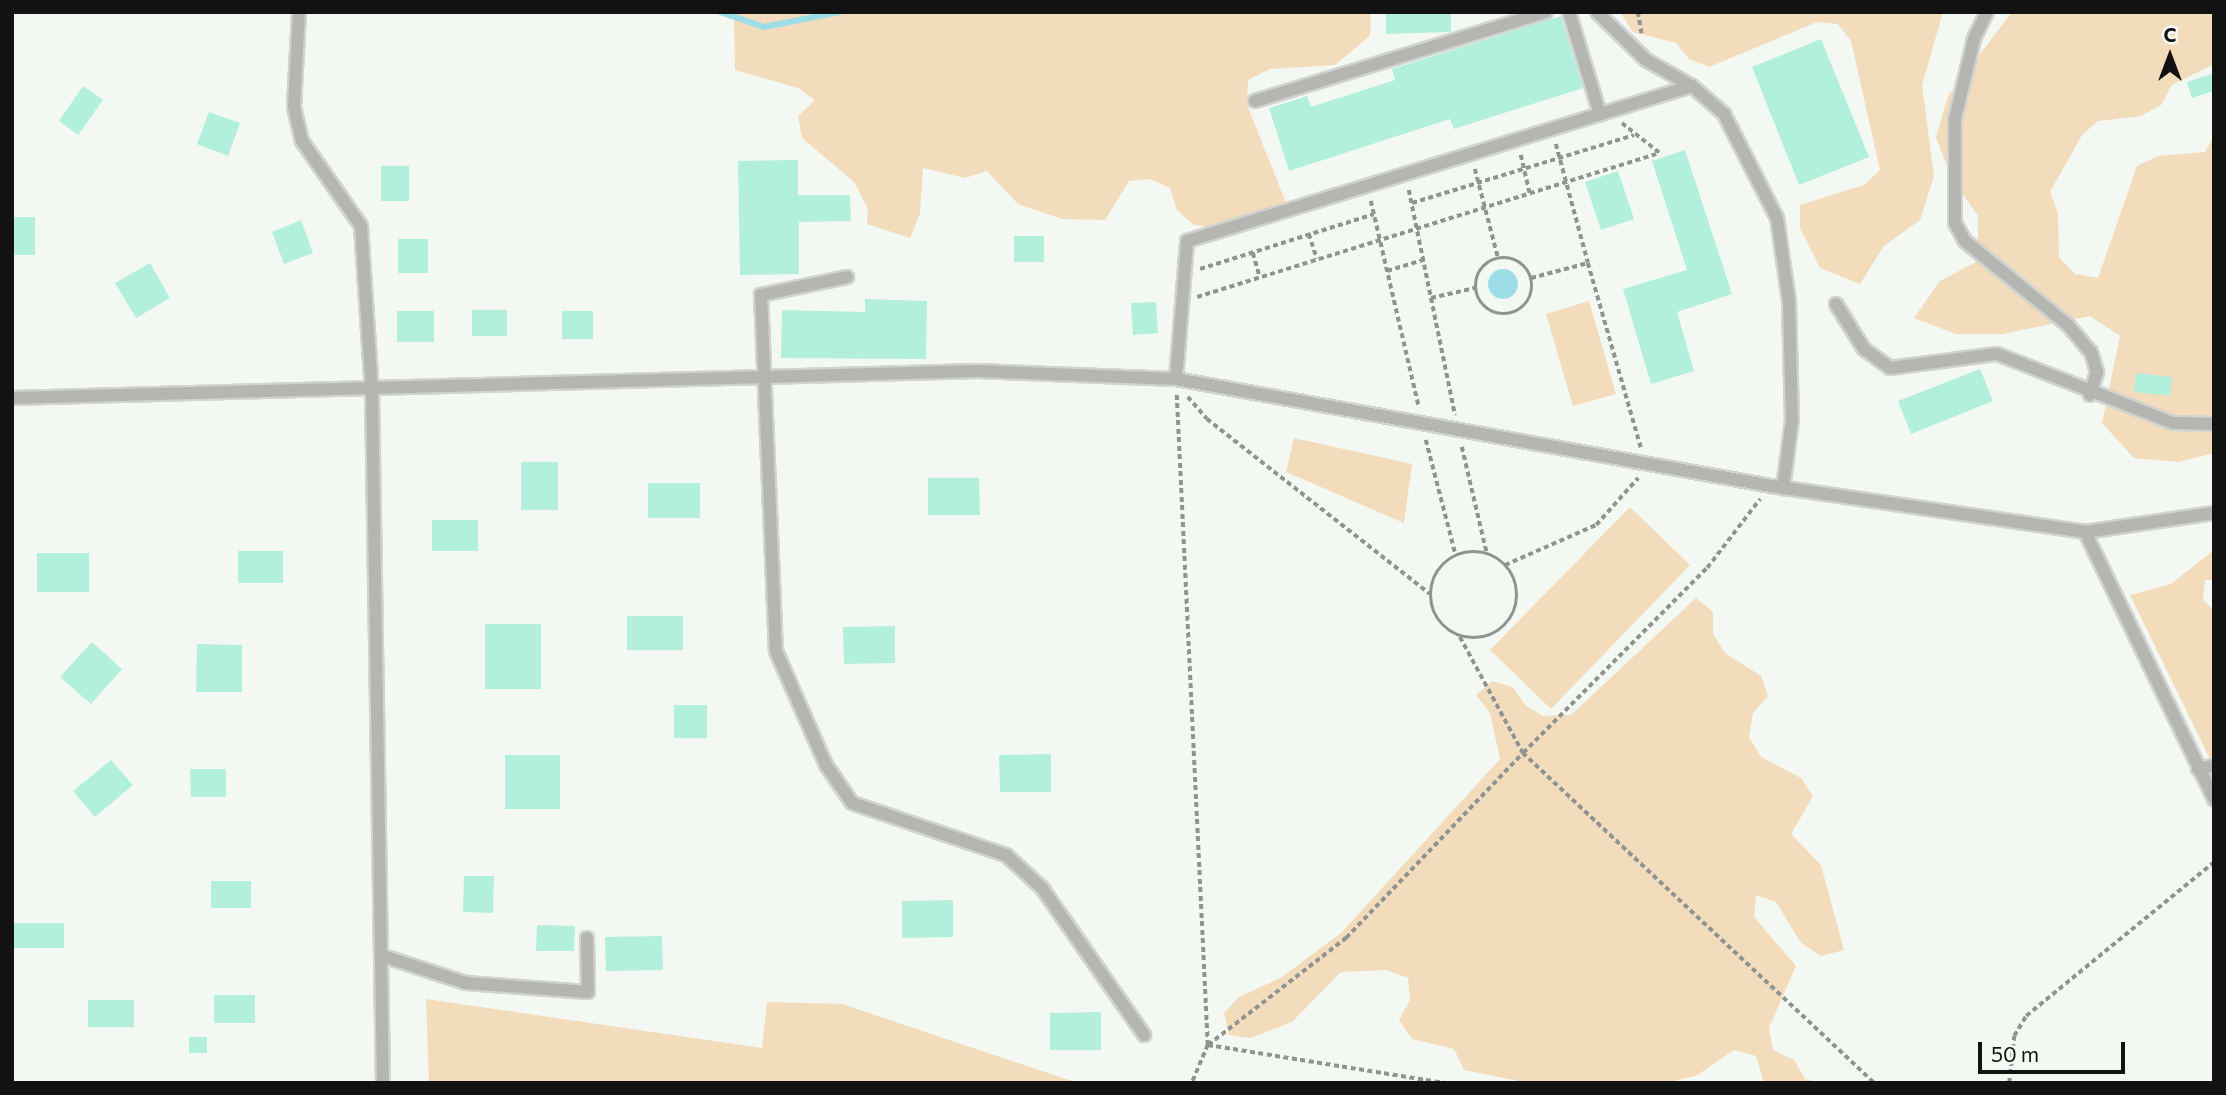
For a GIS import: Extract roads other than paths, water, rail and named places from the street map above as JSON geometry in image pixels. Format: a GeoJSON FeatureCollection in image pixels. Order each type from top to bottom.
{"type":"FeatureCollection","features":[{"type":"Feature","properties":{"kind":"lane"},"geometry":{"type":"LineString","coordinates":[[299,12],[294,107],[302,141],[361,226],[372,391],[386,957],[383,1083]]}},
{"type":"Feature","properties":{"kind":"lane"},"geometry":{"type":"LineString","coordinates":[[1255,101],[1546,12]]}},
{"type":"Feature","properties":{"kind":"lane"},"geometry":{"type":"LineString","coordinates":[[1569,12],[1603,113]]}},
{"type":"Feature","properties":{"kind":"lane"},"geometry":{"type":"LineString","coordinates":[[1597,12],[1646,60],[1692,86],[1724,114],[1777,218],[1789,301],[1791,421],[1777,487]]}},
{"type":"Feature","properties":{"kind":"lane"},"geometry":{"type":"LineString","coordinates":[[1987,12],[1974,39],[1955,119],[1955,223],[1965,241],[2068,325],[2091,352],[2098,372],[2091,395]]}},
{"type":"Feature","properties":{"kind":"lane"},"geometry":{"type":"LineString","coordinates":[[1176,379],[1187,241],[1692,86]]}},
{"type":"Feature","properties":{"kind":"lane"},"geometry":{"type":"LineString","coordinates":[[847,277],[761,295],[776,651],[826,765],[852,803],[1006,855],[1042,888],[1144,1035]]}},
{"type":"Feature","properties":{"kind":"lane"},"geometry":{"type":"LineString","coordinates":[[1836,304],[1864,349],[1890,368],[1997,354],[2091,395],[2173,423],[2214,424]]}},
{"type":"Feature","properties":{"kind":"lane"},"geometry":{"type":"LineString","coordinates":[[12,398],[372,391],[978,371],[1176,379],[1645,461],[1777,487],[2085,532],[2214,513]]}},
{"type":"Feature","properties":{"kind":"lane"},"geometry":{"type":"LineString","coordinates":[[2085,532],[2214,799]]}},
{"type":"Feature","properties":{"kind":"lane"},"geometry":{"type":"LineString","coordinates":[[2198,769],[2214,766]]}},
{"type":"Feature","properties":{"kind":"lane"},"geometry":{"type":"LineString","coordinates":[[386,957],[466,983],[588,992],[587,938]]}},
{"type":"Feature","properties":{"kind":"water"},"geometry":{"type":"Polygon","coordinates":[[[1503,269],[1514,273],[1518,284],[1514,295],[1503,299],[1492,295],[1488,284],[1492,273],[1503,269]]]}},
{"type":"Feature","properties":{"kind":"waterway"},"geometry":{"type":"LineString","coordinates":[[720,12],[764,27],[840,12]]}}]}
